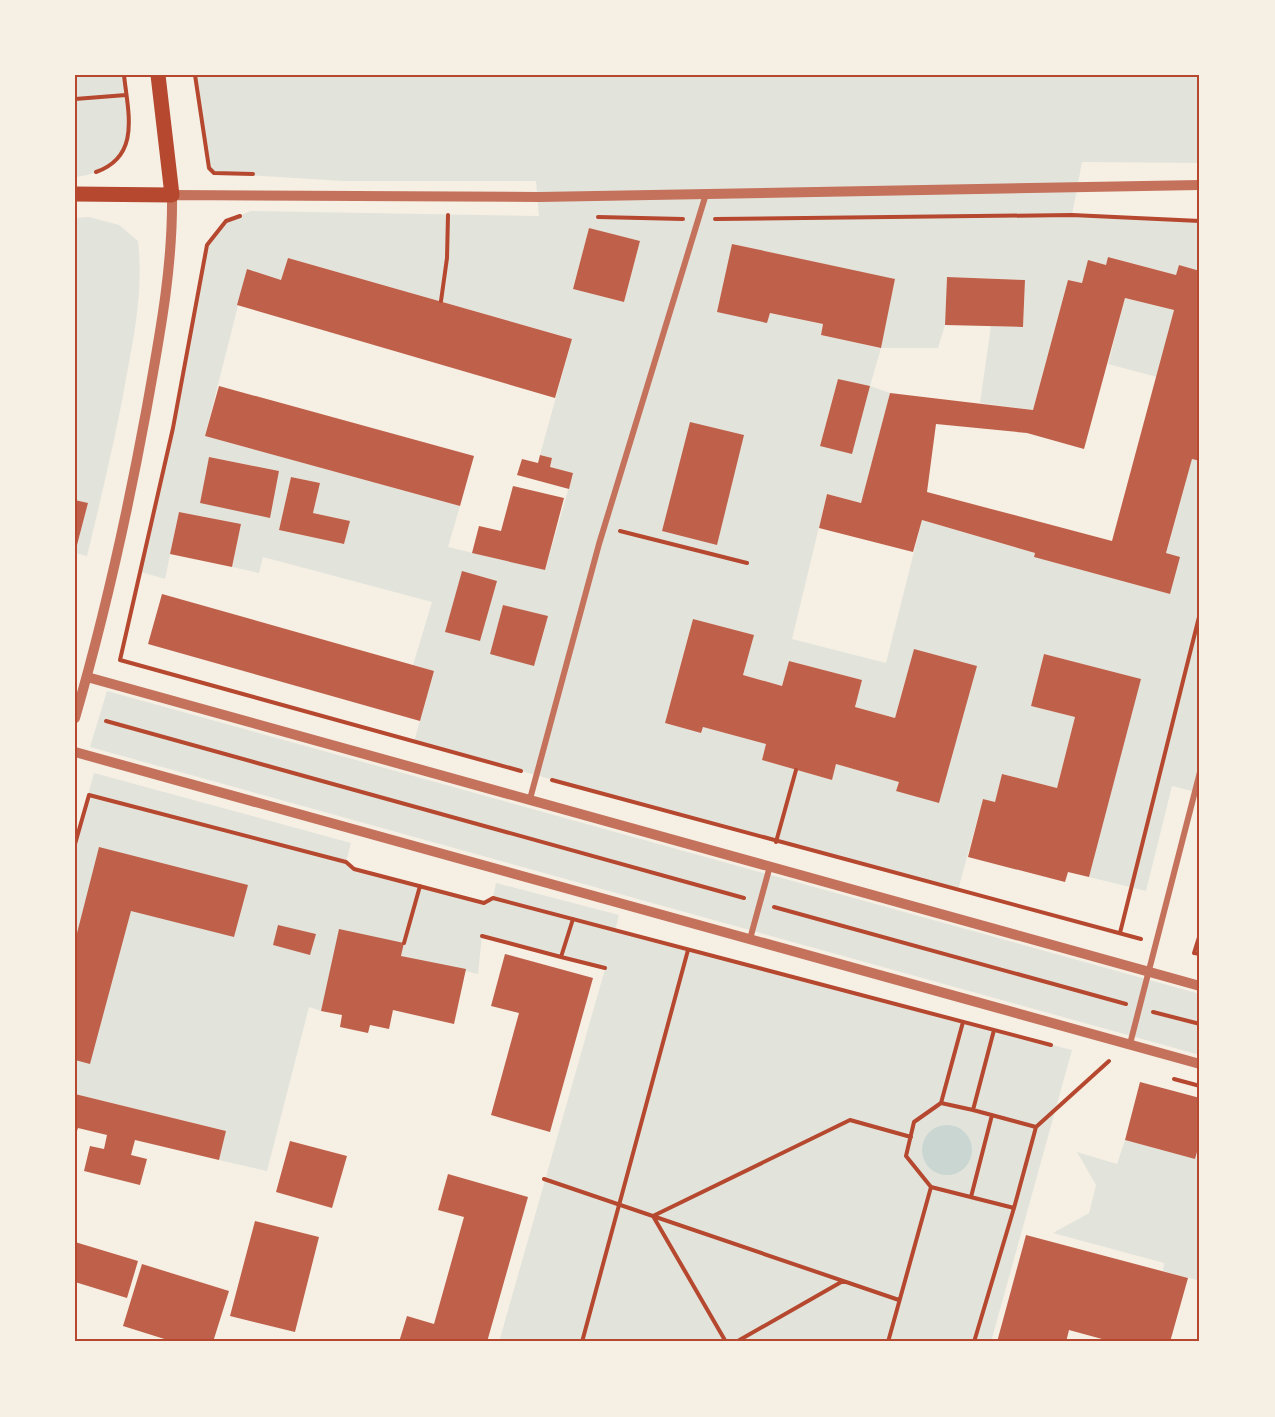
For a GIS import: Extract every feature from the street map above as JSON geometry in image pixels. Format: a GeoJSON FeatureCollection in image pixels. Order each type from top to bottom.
{"type":"FeatureCollection","features":[{"type":"Feature","properties":{"kind":"main road"},"geometry":{"type":"LineString","coordinates":[[75,194],[172,195],[158,75]]}},
{"type":"Feature","properties":{"kind":"street"},"geometry":{"type":"LineString","coordinates":[[75,718],[117,554],[166,303],[172,233],[172,195],[538,197],[1200,185]]}},
{"type":"Feature","properties":{"kind":"street"},"geometry":{"type":"LineString","coordinates":[[530,800],[604,527],[706,194]]}},
{"type":"Feature","properties":{"kind":"street"},"geometry":{"type":"LineString","coordinates":[[87,676],[1200,986]]}},
{"type":"Feature","properties":{"kind":"street"},"geometry":{"type":"LineString","coordinates":[[75,752],[1200,1064]]}},
{"type":"Feature","properties":{"kind":"street"},"geometry":{"type":"LineString","coordinates":[[1130,1044],[1200,772]]}},
{"type":"Feature","properties":{"kind":"street"},"geometry":{"type":"LineString","coordinates":[[750,939],[771,866]]}},
{"type":"Feature","properties":{"kind":"path"},"geometry":{"type":"LineString","coordinates":[[85,176],[106,169],[122,155],[130,139],[124,75]]}},
{"type":"Feature","properties":{"kind":"path"},"geometry":{"type":"LineString","coordinates":[[195,75],[209,168],[214,172],[253,174]]}},
{"type":"Feature","properties":{"kind":"path"},"geometry":{"type":"LineString","coordinates":[[75,99],[126,95]]}},
{"type":"Feature","properties":{"kind":"path"},"geometry":{"type":"LineString","coordinates":[[437,214],[460,215]]}},
{"type":"Feature","properties":{"kind":"path"},"geometry":{"type":"LineString","coordinates":[[441,301],[447,258],[448,214]]}},
{"type":"Feature","properties":{"kind":"path"},"geometry":{"type":"LineString","coordinates":[[243,215],[225,221],[207,244],[173,428],[120,660],[776,842],[1142,939]]}},
{"type":"Feature","properties":{"kind":"path"},"geometry":{"type":"LineString","coordinates":[[595,217],[697,219],[1072,215],[1200,221]]}},
{"type":"Feature","properties":{"kind":"path"},"geometry":{"type":"LineString","coordinates":[[604,527],[747,563]]}},
{"type":"Feature","properties":{"kind":"path"},"geometry":{"type":"LineString","coordinates":[[1120,933],[1200,613]]}},
{"type":"Feature","properties":{"kind":"path"},"geometry":{"type":"LineString","coordinates":[[106,721],[1200,1024]]}},
{"type":"Feature","properties":{"kind":"path"},"geometry":{"type":"LineString","coordinates":[[776,842],[796,770]]}},
{"type":"Feature","properties":{"kind":"path"},"geometry":{"type":"LineString","coordinates":[[75,844],[89,795],[346,862],[354,869],[484,903],[492,898],[1061,1047]]}},
{"type":"Feature","properties":{"kind":"path"},"geometry":{"type":"LineString","coordinates":[[404,943],[420,886]]}},
{"type":"Feature","properties":{"kind":"path"},"geometry":{"type":"LineString","coordinates":[[561,957],[573,919]]}},
{"type":"Feature","properties":{"kind":"path"},"geometry":{"type":"LineString","coordinates":[[1200,934],[1194,953],[1200,954]]}},
{"type":"Feature","properties":{"kind":"path"},"geometry":{"type":"LineString","coordinates":[[482,936],[605,969]]}},
{"type":"Feature","properties":{"kind":"path"},"geometry":{"type":"LineString","coordinates":[[582,1342],[688,950]]}},
{"type":"Feature","properties":{"kind":"path"},"geometry":{"type":"LineString","coordinates":[[963,1022],[941,1103],[914,1122],[906,1156],[931,1187],[1014,1208]]}},
{"type":"Feature","properties":{"kind":"path"},"geometry":{"type":"LineString","coordinates":[[974,1110],[994,1030]]}},
{"type":"Feature","properties":{"kind":"path"},"geometry":{"type":"LineString","coordinates":[[975,1342],[1036,1127],[1109,1061],[1100,1058]]}},
{"type":"Feature","properties":{"kind":"path"},"geometry":{"type":"LineString","coordinates":[[941,1103],[1036,1127]]}},
{"type":"Feature","properties":{"kind":"path"},"geometry":{"type":"LineString","coordinates":[[971,1197],[992,1115]]}},
{"type":"Feature","properties":{"kind":"path"},"geometry":{"type":"LineString","coordinates":[[653,1216],[850,1120],[911,1137]]}},
{"type":"Feature","properties":{"kind":"path"},"geometry":{"type":"LineString","coordinates":[[544,1179],[899,1300]]}},
{"type":"Feature","properties":{"kind":"path"},"geometry":{"type":"LineString","coordinates":[[888,1342],[931,1187]]}},
{"type":"Feature","properties":{"kind":"path"},"geometry":{"type":"LineString","coordinates":[[653,1216],[726,1342]]}},
{"type":"Feature","properties":{"kind":"path"},"geometry":{"type":"LineString","coordinates":[[736,1342],[844,1281]]}},
{"type":"Feature","properties":{"kind":"shaded area"},"geometry":{"type":"Polygon","coordinates":[[[75,75],[124,75],[130,134],[126,148],[115,161],[92,174],[75,177],[75,75]]]}},
{"type":"Feature","properties":{"kind":"shaded area"},"geometry":{"type":"Polygon","coordinates":[[[195,75],[1200,75],[1200,163],[1082,162],[1072,215],[1200,221],[1200,271],[1179,265],[1176,275],[1109,257],[1106,265],[1088,261],[1082,283],[1068,280],[1033,410],[980,403],[991,326],[1023,327],[1025,280],[947,277],[945,325],[938,348],[881,348],[870,386],[890,393],[861,503],[827,494],[792,639],[886,663],[922,520],[1035,553],[1034,557],[1170,594],[1166,553],[1192,459],[1200,461],[1200,793],[1172,786],[1146,891],[1089,877],[1140,679],[1044,654],[1031,706],[1075,717],[1057,788],[1002,774],[995,802],[983,799],[958,890],[414,742],[434,671],[413,665],[432,602],[263,557],[259,573],[232,567],[241,524],[179,512],[165,579],[141,572],[173,428],[207,245],[226,221],[251,211],[539,216],[536,181],[343,181],[214,173],[209,168],[195,75]],[[589,228],[573,289],[624,302],[640,242],[589,228]],[[732,244],[767,323],[770,313],[823,324],[821,335],[880,348],[895,280],[732,244]],[[288,258],[281,280],[247,270],[205,436],[460,506],[448,547],[545,570],[573,473],[550,467],[552,458],[540,455],[572,339],[288,258]],[[838,379],[820,445],[869,387],[838,379]],[[209,457],[200,503],[269,517],[279,471],[209,457]],[[291,477],[279,530],[344,544],[349,521],[313,513],[320,483],[291,477]],[[693,619],[665,723],[701,733],[703,727],[766,744],[762,760],[832,780],[836,764],[899,782],[896,791],[976,666],[914,649],[895,718],[855,707],[861,680],[789,661],[782,686],[743,675],[753,635],[693,619]]]}},
{"type":"Feature","properties":{"kind":"shaded area"},"geometry":{"type":"Polygon","coordinates":[[[89,217],[119,225],[138,241],[140,274],[136,321],[124,392],[87,556],[75,553],[88,503],[75,500],[75,218],[89,217]]]}},
{"type":"Feature","properties":{"kind":"shaded area"},"geometry":{"type":"Polygon","coordinates":[[[1125,298],[1174,310],[1157,377],[1108,364],[1125,298]]]}},
{"type":"Feature","properties":{"kind":"shaded area"},"geometry":{"type":"Polygon","coordinates":[[[107,691],[1200,994],[1200,1055],[90,747],[107,691]]]}},
{"type":"Feature","properties":{"kind":"shaded area"},"geometry":{"type":"Polygon","coordinates":[[[94,773],[351,843],[346,862],[354,869],[484,903],[493,898],[496,883],[619,915],[615,931],[1072,1050],[991,1342],[499,1342],[605,969],[482,936],[478,974],[401,956],[404,944],[321,1011],[309,1007],[267,1171],[219,1160],[226,1131],[75,1094],[75,844],[94,773]]]}},
{"type":"Feature","properties":{"kind":"shaded area"},"geometry":{"type":"Polygon","coordinates":[[[942,1125],[952,1125],[965,1132],[972,1145],[972,1155],[965,1168],[952,1175],[942,1175],[933,1171],[926,1164],[922,1155],[922,1145],[926,1136],[933,1129],[942,1125]]]}},
{"type":"Feature","properties":{"kind":"shaded area"},"geometry":{"type":"Polygon","coordinates":[[[1125,1140],[1195,1159],[1200,1141],[1200,1281],[1163,1271],[1164,1263],[1053,1233],[1089,1213],[1096,1185],[1077,1152],[1117,1164],[1125,1140]]]}},
{"type":"Feature","properties":{"kind":"building"},"geometry":{"type":"Polygon","coordinates":[[[589,228],[640,241],[624,302],[573,289],[589,228]]]}},
{"type":"Feature","properties":{"kind":"building"},"geometry":{"type":"Polygon","coordinates":[[[732,244],[895,279],[881,348],[821,335],[823,324],[770,313],[767,323],[717,312],[732,244]]]}},
{"type":"Feature","properties":{"kind":"building"},"geometry":{"type":"Polygon","coordinates":[[[1108,257],[1176,275],[1179,265],[1200,271],[1200,461],[1192,459],[1166,553],[1180,557],[1170,594],[1034,557],[1035,553],[922,520],[913,552],[819,528],[827,494],[861,503],[890,393],[1033,410],[1068,280],[1082,283],[1088,260],[1106,265],[1108,257]],[[1125,298],[1084,449],[1027,433],[936,424],[927,492],[1112,541],[1174,310],[1125,298]]]}},
{"type":"Feature","properties":{"kind":"building"},"geometry":{"type":"Polygon","coordinates":[[[288,258],[572,339],[555,398],[237,305],[247,269],[281,280],[288,258]]]}},
{"type":"Feature","properties":{"kind":"building"},"geometry":{"type":"Polygon","coordinates":[[[947,277],[1025,280],[1023,327],[945,325],[947,277]]]}},
{"type":"Feature","properties":{"kind":"building"},"geometry":{"type":"Polygon","coordinates":[[[838,379],[870,386],[852,454],[820,446],[838,379]]]}},
{"type":"Feature","properties":{"kind":"building"},"geometry":{"type":"Polygon","coordinates":[[[219,386],[474,456],[460,506],[205,436],[219,386]]]}},
{"type":"Feature","properties":{"kind":"building"},"geometry":{"type":"Polygon","coordinates":[[[690,422],[744,435],[717,545],[662,531],[690,422]]]}},
{"type":"Feature","properties":{"kind":"building"},"geometry":{"type":"Polygon","coordinates":[[[540,455],[552,458],[550,467],[573,473],[569,489],[517,475],[522,459],[538,463],[540,455]]]}},
{"type":"Feature","properties":{"kind":"building"},"geometry":{"type":"Polygon","coordinates":[[[209,457],[279,471],[270,518],[200,503],[209,457]]]}},
{"type":"Feature","properties":{"kind":"building"},"geometry":{"type":"Polygon","coordinates":[[[291,477],[320,483],[313,513],[350,521],[344,544],[279,530],[291,477]]]}},
{"type":"Feature","properties":{"kind":"building"},"geometry":{"type":"Polygon","coordinates":[[[513,486],[564,498],[545,570],[472,553],[479,526],[501,531],[513,486]]]}},
{"type":"Feature","properties":{"kind":"building"},"geometry":{"type":"Polygon","coordinates":[[[75,500],[88,503],[76,549],[75,549],[75,500]]]}},
{"type":"Feature","properties":{"kind":"building"},"geometry":{"type":"Polygon","coordinates":[[[179,512],[241,524],[232,567],[170,554],[179,512]]]}},
{"type":"Feature","properties":{"kind":"building"},"geometry":{"type":"Polygon","coordinates":[[[462,571],[497,581],[480,641],[445,632],[462,571]]]}},
{"type":"Feature","properties":{"kind":"building"},"geometry":{"type":"Polygon","coordinates":[[[162,594],[434,671],[420,721],[148,644],[162,594]]]}},
{"type":"Feature","properties":{"kind":"building"},"geometry":{"type":"Polygon","coordinates":[[[503,605],[548,616],[534,666],[490,654],[503,605]]]}},
{"type":"Feature","properties":{"kind":"building"},"geometry":{"type":"Polygon","coordinates":[[[693,619],[754,635],[743,675],[782,686],[789,661],[862,680],[855,707],[895,718],[914,649],[977,666],[939,803],[896,791],[899,782],[836,764],[832,780],[762,760],[766,744],[703,727],[701,733],[665,723],[693,619]]]}},
{"type":"Feature","properties":{"kind":"building"},"geometry":{"type":"Polygon","coordinates":[[[1044,654],[1141,679],[1089,877],[1068,872],[1065,882],[968,857],[983,799],[995,802],[1002,774],[1057,788],[1075,717],[1031,706],[1044,654]]]}},
{"type":"Feature","properties":{"kind":"building"},"geometry":{"type":"Polygon","coordinates":[[[99,847],[248,885],[234,937],[131,911],[90,1064],[75,1060],[75,941],[99,847]]]}},
{"type":"Feature","properties":{"kind":"building"},"geometry":{"type":"Polygon","coordinates":[[[278,925],[316,934],[310,955],[273,945],[278,925]]]}},
{"type":"Feature","properties":{"kind":"building"},"geometry":{"type":"Polygon","coordinates":[[[339,929],[404,943],[401,956],[466,969],[454,1024],[393,1010],[389,1029],[370,1025],[368,1033],[340,1027],[342,1015],[321,1011],[339,929]]]}},
{"type":"Feature","properties":{"kind":"building"},"geometry":{"type":"Polygon","coordinates":[[[505,954],[593,978],[550,1132],[491,1115],[519,1013],[491,1006],[505,954]]]}},
{"type":"Feature","properties":{"kind":"building"},"geometry":{"type":"Polygon","coordinates":[[[1140,1082],[1200,1098],[1200,1141],[1195,1159],[1125,1140],[1140,1082]]]}},
{"type":"Feature","properties":{"kind":"building"},"geometry":{"type":"Polygon","coordinates":[[[75,1094],[226,1131],[219,1160],[135,1140],[131,1155],[147,1159],[140,1185],[84,1171],[90,1146],[104,1149],[107,1135],[78,1128],[75,1137],[75,1094]]]}},
{"type":"Feature","properties":{"kind":"building"},"geometry":{"type":"Polygon","coordinates":[[[290,1141],[347,1156],[332,1208],[276,1192],[290,1141]]]}},
{"type":"Feature","properties":{"kind":"building"},"geometry":{"type":"Polygon","coordinates":[[[448,1174],[528,1197],[487,1342],[399,1342],[407,1316],[434,1324],[464,1217],[438,1210],[448,1174]]]}},
{"type":"Feature","properties":{"kind":"building"},"geometry":{"type":"Polygon","coordinates":[[[255,1221],[319,1237],[295,1332],[230,1316],[255,1221]]]}},
{"type":"Feature","properties":{"kind":"building"},"geometry":{"type":"Polygon","coordinates":[[[1026,1235],[1188,1278],[1170,1342],[1113,1342],[1069,1330],[1066,1342],[997,1342],[1026,1235]]]}},
{"type":"Feature","properties":{"kind":"building"},"geometry":{"type":"Polygon","coordinates":[[[75,1242],[138,1261],[127,1298],[75,1282],[75,1242]]]}},
{"type":"Feature","properties":{"kind":"building"},"geometry":{"type":"Polygon","coordinates":[[[142,1264],[229,1291],[213,1342],[174,1342],[123,1326],[142,1264]]]}}]}
